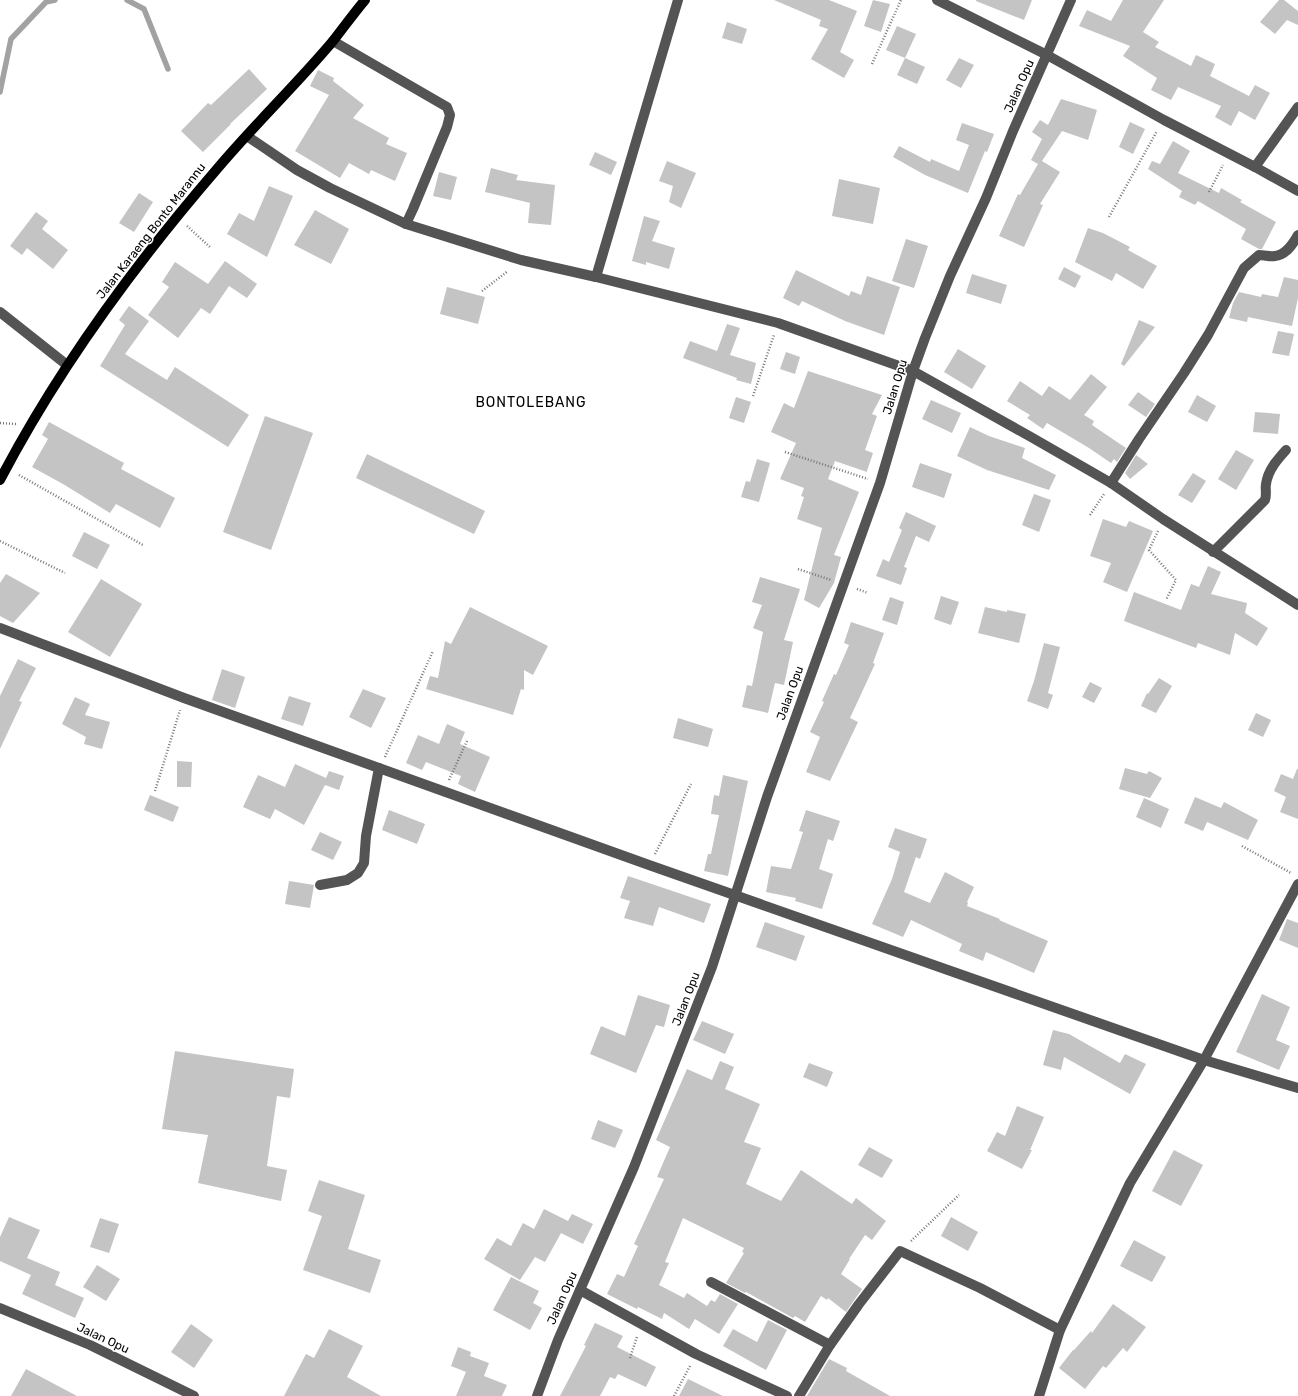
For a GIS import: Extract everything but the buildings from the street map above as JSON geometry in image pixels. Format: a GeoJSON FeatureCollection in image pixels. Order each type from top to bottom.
{"type":"FeatureCollection","features":[{"type":"Feature","properties":{"kind":"main road","name":"Jalan Karaeng Bonto Marannu"},"geometry":{"type":"LineString","coordinates":[[0,480],[30,426],[68,365],[109,306],[176,216],[333,41],[365,0]]}},
{"type":"Feature","properties":{"kind":"street"},"geometry":{"type":"LineString","coordinates":[[596,277],[678,0]]}},
{"type":"Feature","properties":{"kind":"street"},"geometry":{"type":"LineString","coordinates":[[937,0],[1047,54],[1164,120],[1298,191]]}},
{"type":"Feature","properties":{"kind":"street","name":"Jalan Opu"},"geometry":{"type":"LineString","coordinates":[[537,1396],[558,1340],[634,1167],[712,967],[766,797],[880,483],[913,371],[950,276],[986,198],[1071,0]]}},
{"type":"Feature","properties":{"kind":"street"},"geometry":{"type":"LineString","coordinates":[[333,41],[447,107],[450,115],[447,127],[406,224]]}},
{"type":"Feature","properties":{"kind":"street"},"geometry":{"type":"LineString","coordinates":[[1255,167],[1298,107]]}},
{"type":"Feature","properties":{"kind":"street"},"geometry":{"type":"LineString","coordinates":[[247,136],[298,170],[330,188],[406,224],[522,260],[778,323],[913,371],[1111,483],[1213,552],[1298,605]]}},
{"type":"Feature","properties":{"kind":"street"},"geometry":{"type":"LineString","coordinates":[[1111,483],[1208,335],[1244,268],[1259,255],[1275,256],[1285,252],[1293,244],[1298,235]]}},
{"type":"Feature","properties":{"kind":"street"},"geometry":{"type":"LineString","coordinates":[[0,312],[68,365]]}},
{"type":"Feature","properties":{"kind":"street"},"geometry":{"type":"LineString","coordinates":[[1213,552],[1265,500],[1267,494],[1265,485],[1268,477],[1274,464],[1286,450]]}},
{"type":"Feature","properties":{"kind":"street"},"geometry":{"type":"LineString","coordinates":[[0,628],[184,698],[649,865],[736,894],[1204,1060],[1298,1088]]}},
{"type":"Feature","properties":{"kind":"street"},"geometry":{"type":"LineString","coordinates":[[320,885],[347,880],[358,873],[364,863],[366,836],[379,768]]}},
{"type":"Feature","properties":{"kind":"street"},"geometry":{"type":"LineString","coordinates":[[1039,1396],[1060,1330],[1130,1183],[1204,1060],[1298,884]]}},
{"type":"Feature","properties":{"kind":"street"},"geometry":{"type":"LineString","coordinates":[[799,1396],[830,1345],[859,1304],[900,1251],[980,1288],[1060,1330]]}},
{"type":"Feature","properties":{"kind":"street"},"geometry":{"type":"LineString","coordinates":[[711,1282],[830,1345]]}},
{"type":"Feature","properties":{"kind":"street"},"geometry":{"type":"LineString","coordinates":[[580,1290],[696,1354],[787,1396]]}},
{"type":"Feature","properties":{"kind":"street","name":"Jalan Opu"},"geometry":{"type":"LineString","coordinates":[[0,1308],[90,1345],[194,1396]]}},
{"type":"Feature","properties":{"kind":"path"},"geometry":{"type":"LineString","coordinates":[[872,64],[901,0]]}},
{"type":"Feature","properties":{"kind":"path"},"geometry":{"type":"LineString","coordinates":[[1109,217],[1164,120]]}},
{"type":"Feature","properties":{"kind":"path"},"geometry":{"type":"LineString","coordinates":[[1209,192],[1228,154]]}},
{"type":"Feature","properties":{"kind":"path"},"geometry":{"type":"LineString","coordinates":[[176,216],[212,248]]}},
{"type":"Feature","properties":{"kind":"path"},"geometry":{"type":"LineString","coordinates":[[482,291],[522,260]]}},
{"type":"Feature","properties":{"kind":"path"},"geometry":{"type":"LineString","coordinates":[[753,396],[778,323]]}},
{"type":"Feature","properties":{"kind":"path"},"geometry":{"type":"LineString","coordinates":[[785,452],[880,483]]}},
{"type":"Feature","properties":{"kind":"path"},"geometry":{"type":"LineString","coordinates":[[6,468],[143,545]]}},
{"type":"Feature","properties":{"kind":"path"},"geometry":{"type":"LineString","coordinates":[[1090,515],[1111,483]]}},
{"type":"Feature","properties":{"kind":"path"},"geometry":{"type":"LineString","coordinates":[[1163,519],[1149,550],[1176,580],[1166,600]]}},
{"type":"Feature","properties":{"kind":"path"},"geometry":{"type":"LineString","coordinates":[[0,541],[65,573]]}},
{"type":"Feature","properties":{"kind":"path"},"geometry":{"type":"LineString","coordinates":[[379,768],[433,651]]}},
{"type":"Feature","properties":{"kind":"path"},"geometry":{"type":"LineString","coordinates":[[155,791],[184,698]]}},
{"type":"Feature","properties":{"kind":"path"},"geometry":{"type":"LineString","coordinates":[[444,791],[467,740]]}},
{"type":"Feature","properties":{"kind":"path"},"geometry":{"type":"LineString","coordinates":[[649,865],[691,784]]}},
{"type":"Feature","properties":{"kind":"path"},"geometry":{"type":"LineString","coordinates":[[1242,846],[1292,873]]}},
{"type":"Feature","properties":{"kind":"path"},"geometry":{"type":"LineString","coordinates":[[900,1251],[959,1195]]}},
{"type":"Feature","properties":{"kind":"path"},"geometry":{"type":"LineString","coordinates":[[630,1358],[642,1323]]}},
{"type":"Feature","properties":{"kind":"path"},"geometry":{"type":"LineString","coordinates":[[674,1396],[696,1354]]}},
{"type":"Feature","properties":{"kind":"waterway"},"geometry":{"type":"LineString","coordinates":[[0,92],[11,39],[46,2],[55,0]]}},
{"type":"Feature","properties":{"kind":"waterway"},"geometry":{"type":"LineString","coordinates":[[127,0],[144,9],[168,69]]}},
{"type":"Feature","properties":{"kind":"district","name":"BONTOLEBANG"},"geometry":{"type":"Point","coordinates":[531,402]}}]}
